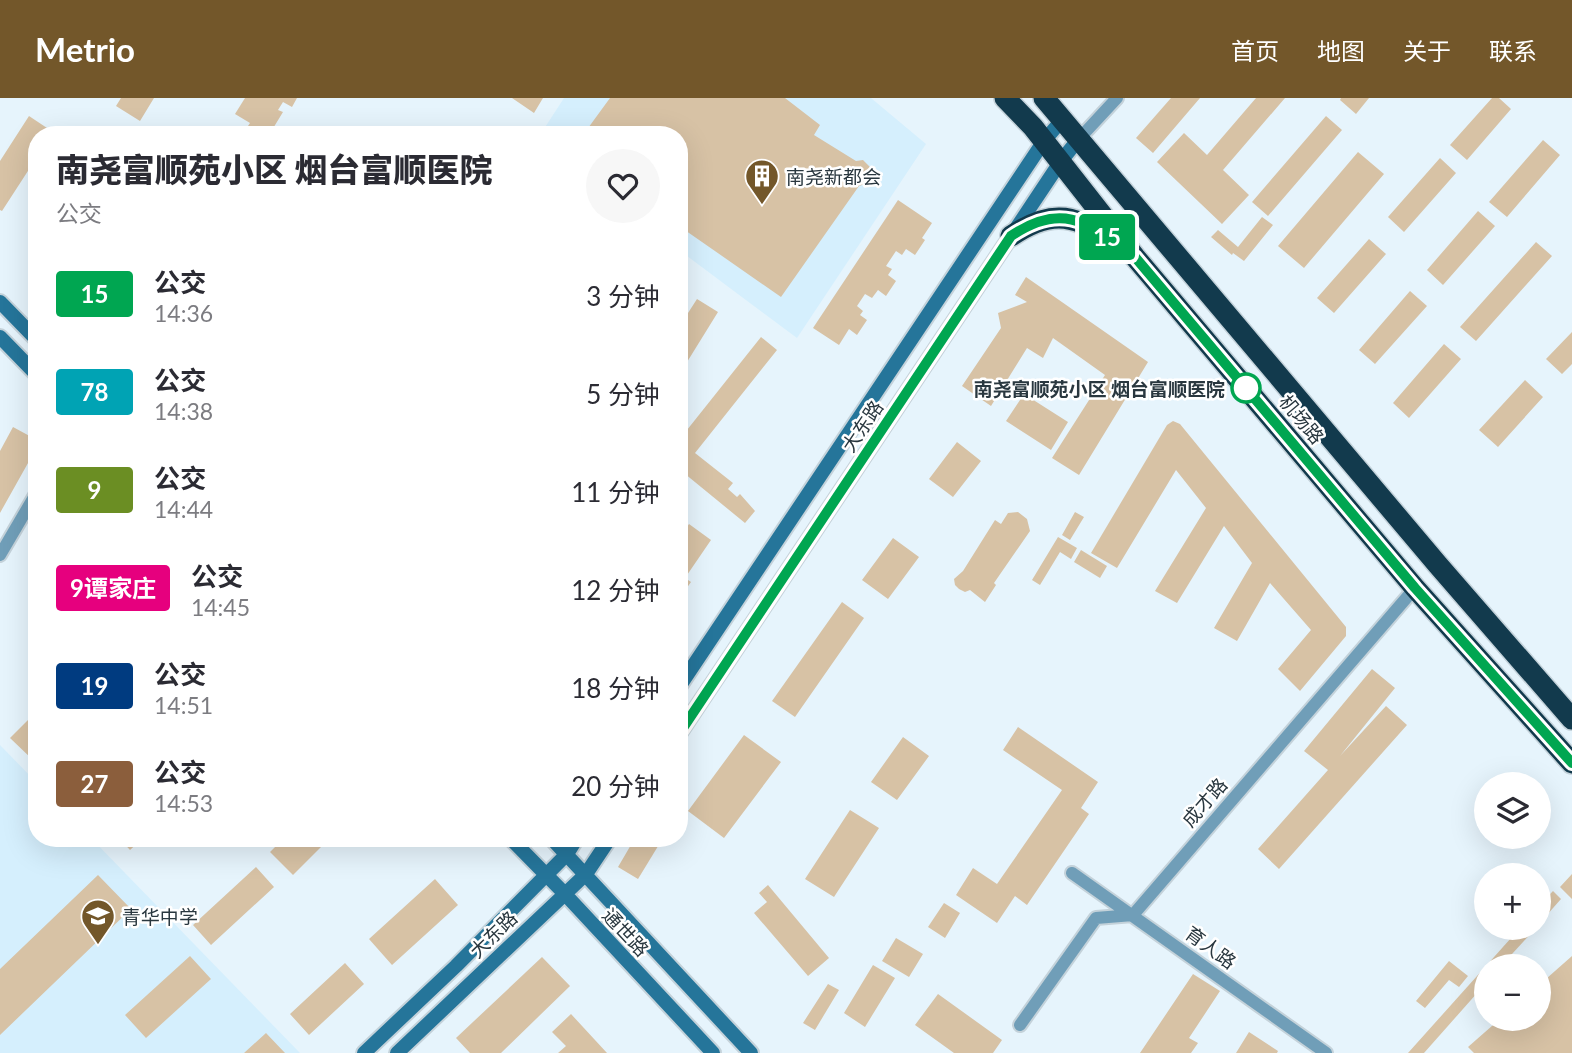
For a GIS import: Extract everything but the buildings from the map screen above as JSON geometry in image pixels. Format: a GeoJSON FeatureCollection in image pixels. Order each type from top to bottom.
{"type":"FeatureCollection","features":[{"type":"Feature","properties":{"kind":"highway","name":"机场路"},"geometry":{"type":"LineString","coordinates":[[1005,98],[1044,141],[1135,257],[1415,588],[1572,763]]}},
{"type":"Feature","properties":{"kind":"highway","name":"机场路"},"geometry":{"type":"LineString","coordinates":[[1044,98],[1438,565],[1572,719]]}},
{"type":"Feature","properties":{"kind":"highway"},"geometry":{"type":"LineString","coordinates":[[1011,236],[1029,223],[1049,218],[1069,218],[1105,235],[1135,257]]}},
{"type":"Feature","properties":{"kind":"street"},"geometry":{"type":"LineString","coordinates":[[1078,140],[1117,98]]}},
{"type":"Feature","properties":{"kind":"street","name":"大东路"},"geometry":{"type":"LineString","coordinates":[[688,674],[1044,141],[1062,120]]}},
{"type":"Feature","properties":{"kind":"street","name":"大东路"},"geometry":{"type":"LineString","coordinates":[[688,720],[1060,161],[1078,140]]}},
{"type":"Feature","properties":{"kind":"street"},"geometry":{"type":"LineString","coordinates":[[0,302],[28,331]]}},
{"type":"Feature","properties":{"kind":"street"},"geometry":{"type":"LineString","coordinates":[[0,337],[28,366]]}},
{"type":"Feature","properties":{"kind":"street"},"geometry":{"type":"LineString","coordinates":[[0,555],[28,507]]}},
{"type":"Feature","properties":{"kind":"street","name":"成才路"},"geometry":{"type":"LineString","coordinates":[[1133,915],[1415,588]]}},
{"type":"Feature","properties":{"kind":"street","name":"通世路"},"geometry":{"type":"LineString","coordinates":[[519,847],[713,1053]]}},
{"type":"Feature","properties":{"kind":"street","name":"通世路"},"geometry":{"type":"LineString","coordinates":[[561,847],[751,1053]]}},
{"type":"Feature","properties":{"kind":"street","name":"大东路"},"geometry":{"type":"LineString","coordinates":[[364,1053],[456,966],[571,847]]}},
{"type":"Feature","properties":{"kind":"street","name":"大东路"},"geometry":{"type":"LineString","coordinates":[[397,1053],[586,874],[604,847]]}},
{"type":"Feature","properties":{"kind":"street","name":"育人路"},"geometry":{"type":"LineString","coordinates":[[1072,873],[1326,1053]]}},
{"type":"Feature","properties":{"kind":"street"},"geometry":{"type":"LineString","coordinates":[[1020,1025],[1096,918],[1133,915]]}},
{"type":"Feature","properties":{"kind":"shaded area","name":"南尧新都会"},"geometry":{"type":"Polygon","coordinates":[[[564,98],[871,98],[926,144],[797,338],[688,257],[688,126],[546,126],[564,98]]]}},
{"type":"Feature","properties":{"kind":"shaded area","name":"青华中学"},"geometry":{"type":"Polygon","coordinates":[[[0,745],[28,774],[28,847],[100,847],[300,1053],[0,1053],[0,745]]]}},
{"type":"Feature","properties":{"kind":"bus line","name":"15"},"geometry":{"type":"LineString","coordinates":[[688,720],[1011,236],[1029,223],[1049,218],[1069,218],[1105,235],[1135,257],[1415,588],[1572,763]]}},
{"type":"Feature","properties":{"kind":"place","name":"南尧新都会"},"geometry":{"type":"Point","coordinates":[762,206]}},
{"type":"Feature","properties":{"kind":"place","name":"南尧富顺苑小区 烟台富顺医院"},"geometry":{"type":"Point","coordinates":[1246,388]}},
{"type":"Feature","properties":{"kind":"place","name":"青华中学"},"geometry":{"type":"Point","coordinates":[98,946]}}]}
